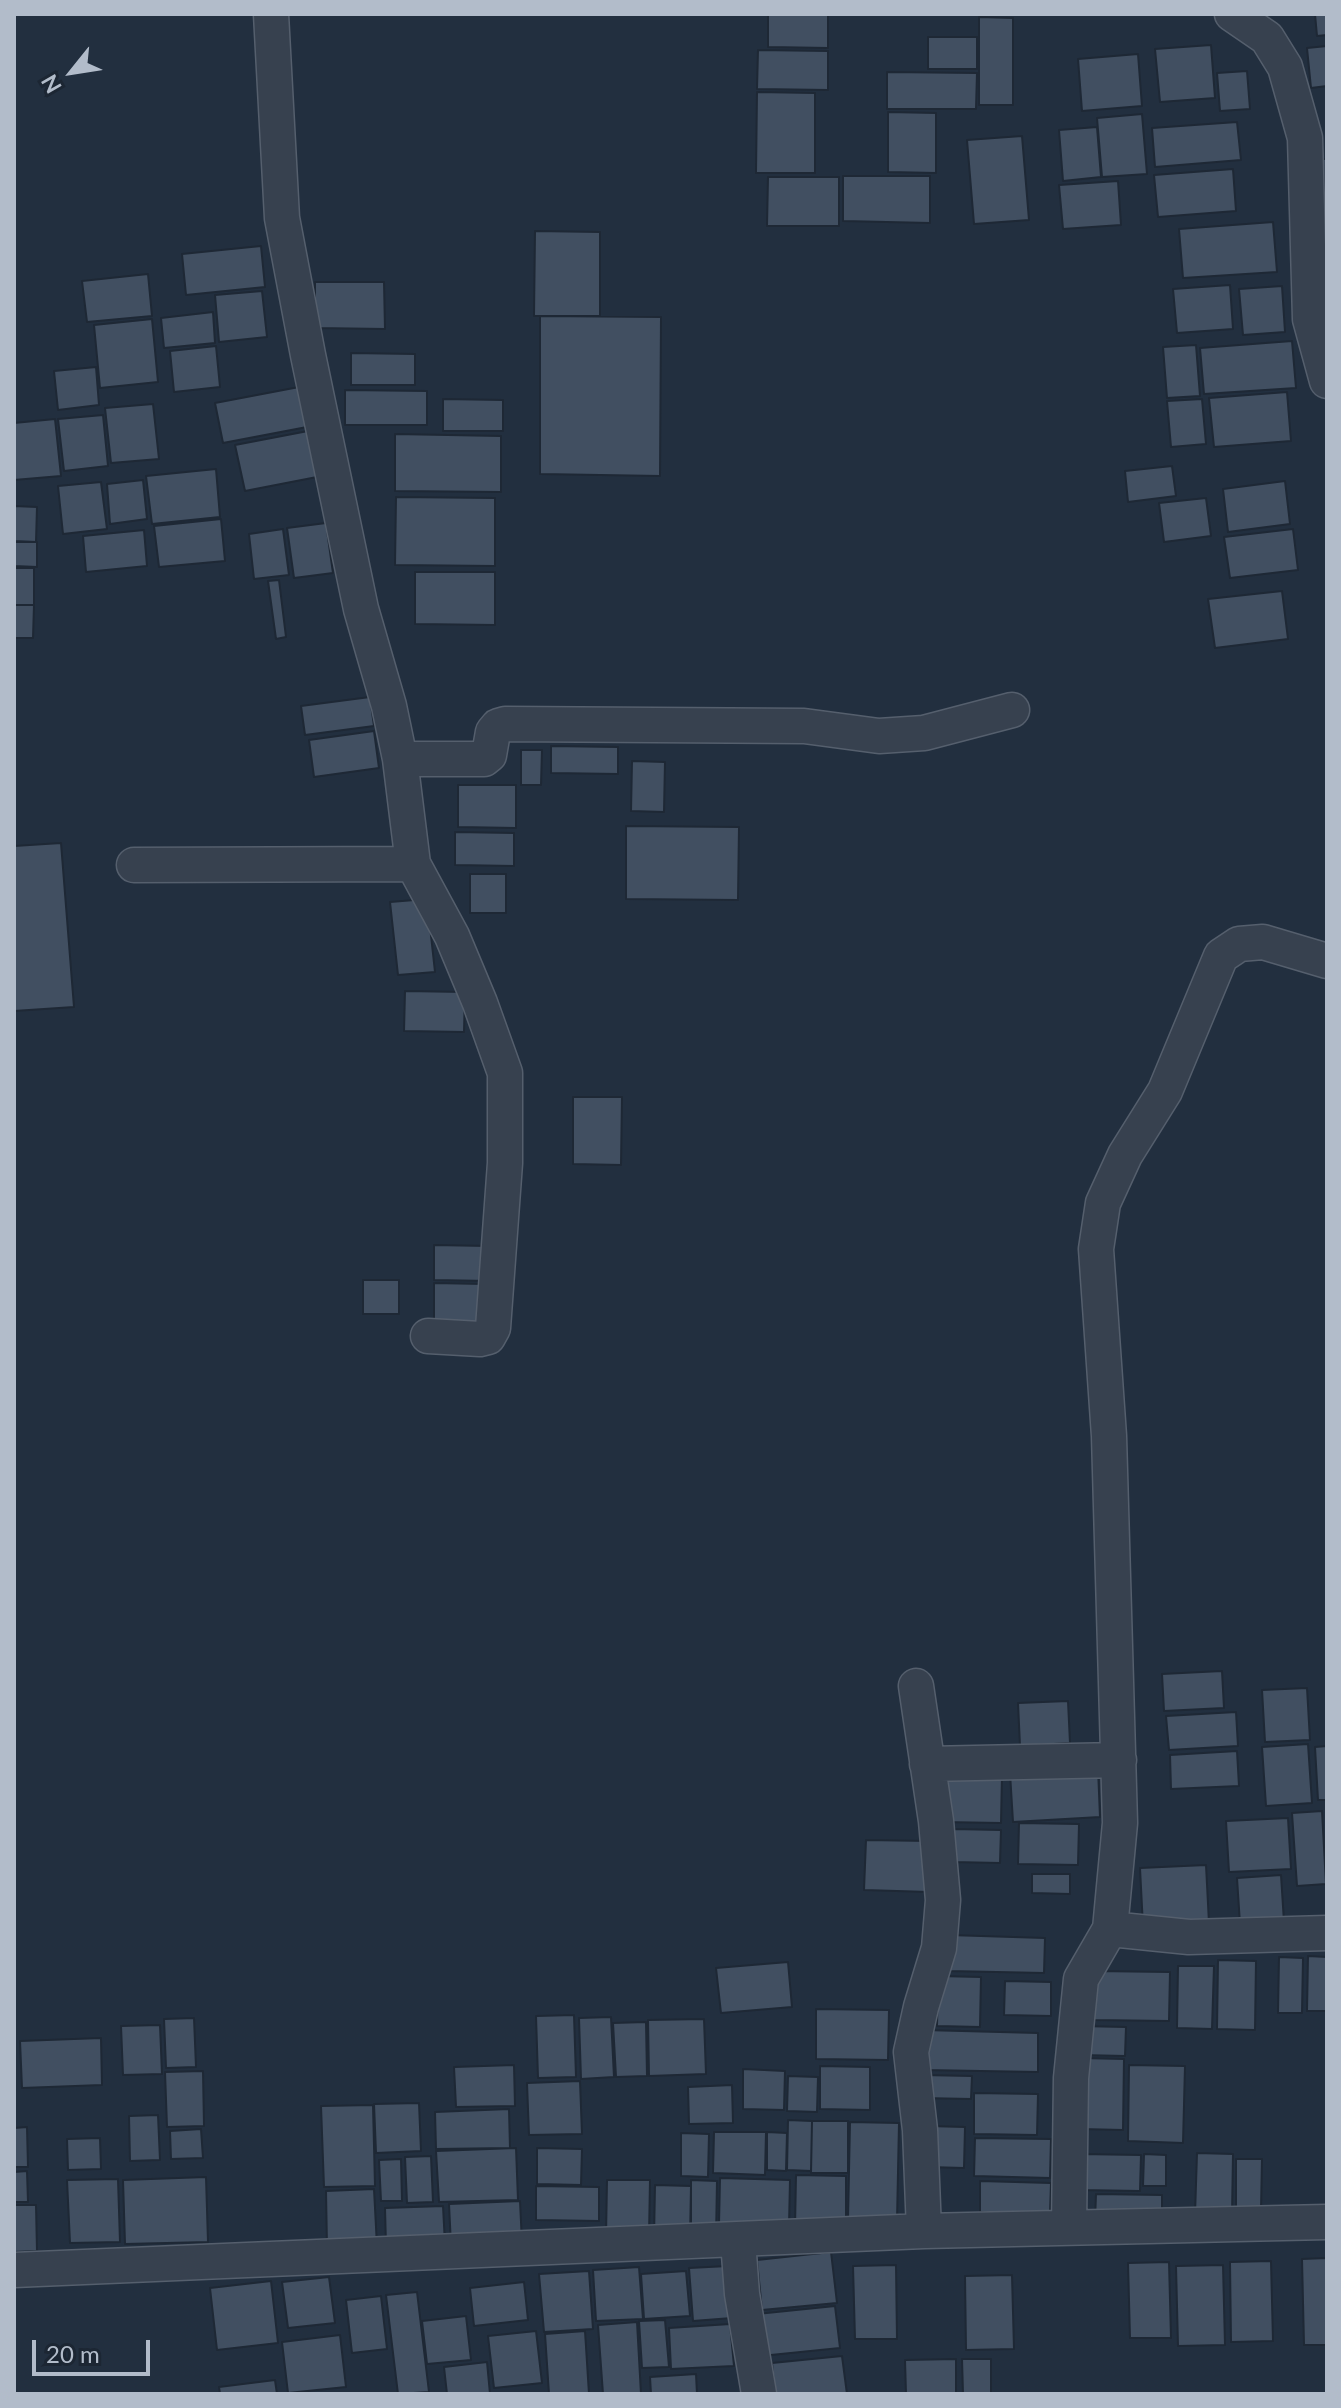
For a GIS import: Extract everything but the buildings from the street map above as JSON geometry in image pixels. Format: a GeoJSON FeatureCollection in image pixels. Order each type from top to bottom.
{"type":"FeatureCollection","features":[{"type":"Feature","properties":{"kind":"street"},"geometry":{"type":"LineString","coordinates":[[271,14],[282,218],[361,609],[389,706],[400,759],[413,864],[452,936],[505,1073],[505,1163],[493,1328],[488,1337],[480,1339],[428,1336]]}},
{"type":"Feature","properties":{"kind":"street"},"geometry":{"type":"LineString","coordinates":[[1232,14],[1237,14],[1267,38],[1285,67],[1316,137],[1310,319],[1327,381]]}},
{"type":"Feature","properties":{"kind":"street"},"geometry":{"type":"LineString","coordinates":[[400,759],[484,759],[489,755],[493,732],[505,724],[804,726],[879,736],[924,733],[1012,710]]}},
{"type":"Feature","properties":{"kind":"street"},"geometry":{"type":"LineString","coordinates":[[134,865],[413,864]]}},
{"type":"Feature","properties":{"kind":"street"},"geometry":{"type":"LineString","coordinates":[[1069,2226],[1071,2078],[1081,1979],[1110,1929],[1120,1823],[1109,1436],[1096,1249],[1103,1203],[1125,1155],[1165,1091],[1221,956],[1239,944],[1263,942],[1327,961]]}},
{"type":"Feature","properties":{"kind":"street"},"geometry":{"type":"LineString","coordinates":[[916,1686],[943,1900],[939,1948],[911,2052],[920,2130],[924,2231]]}},
{"type":"Feature","properties":{"kind":"street"},"geometry":{"type":"LineString","coordinates":[[927,1764],[1119,1760]]}},
{"type":"Feature","properties":{"kind":"street"},"geometry":{"type":"LineString","coordinates":[[1110,1929],[1189,1937],[1327,1933]]}},
{"type":"Feature","properties":{"kind":"street"},"geometry":{"type":"LineString","coordinates":[[14,2270],[924,2231],[1327,2222]]}},
{"type":"Feature","properties":{"kind":"street"},"geometry":{"type":"LineString","coordinates":[[738,2241],[742,2294],[759,2394]]}}]}
